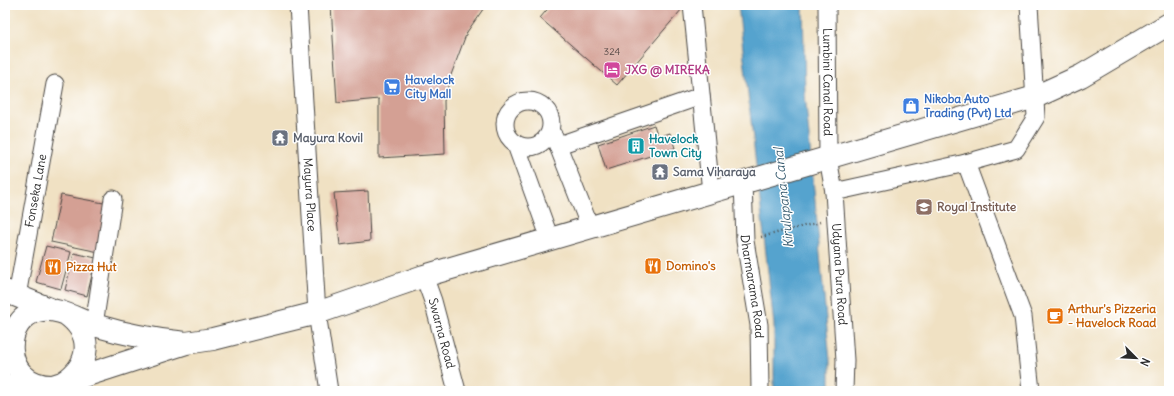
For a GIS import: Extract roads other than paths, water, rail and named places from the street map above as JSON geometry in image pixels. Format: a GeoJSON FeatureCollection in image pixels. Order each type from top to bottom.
{"type":"FeatureCollection","features":[{"type":"Feature","properties":{"kind":"main road"},"geometry":{"type":"LineString","coordinates":[[5,386],[45,386],[186,343],[214,339],[317,313],[424,276],[827,159],[1034,97],[1081,76],[1169,24]]}},
{"type":"Feature","properties":{"kind":"main road"},"geometry":{"type":"LineString","coordinates":[[11,294],[94,325],[153,340],[186,343]]}},
{"type":"Feature","properties":{"kind":"main road"},"geometry":{"type":"LineString","coordinates":[[41,310],[58,311],[74,320],[82,330],[85,342],[85,354],[81,366],[74,376],[45,386],[23,378],[15,369],[10,358],[7,341],[14,328],[30,313],[41,310]]}},
{"type":"Feature","properties":{"kind":"street","name":"Mayura Place"},"geometry":{"type":"LineString","coordinates":[[298,5],[317,313],[329,391]]}},
{"type":"Feature","properties":{"kind":"street"},"geometry":{"type":"LineString","coordinates":[[692,5],[711,192]]}},
{"type":"Feature","properties":{"kind":"street","name":"Lumbini Canal Road"},"geometry":{"type":"LineString","coordinates":[[827,5],[827,159]]}},
{"type":"Feature","properties":{"kind":"street"},"geometry":{"type":"LineString","coordinates":[[834,192],[966,163],[1016,149],[1036,117],[1029,5]]}},
{"type":"Feature","properties":{"kind":"street","name":"Fonseka Lane"},"geometry":{"type":"LineString","coordinates":[[11,294],[55,84]]}},
{"type":"Feature","properties":{"kind":"street"},"geometry":{"type":"LineString","coordinates":[[516,144],[528,148],[535,147],[548,138],[555,138],[701,96]]}},
{"type":"Feature","properties":{"kind":"street"},"geometry":{"type":"LineString","coordinates":[[550,239],[516,144],[508,136],[505,121],[507,114],[518,103],[526,101],[541,104],[550,116],[555,138],[590,227]]}},
{"type":"Feature","properties":{"kind":"street","name":"Udyana Pura Road"},"geometry":{"type":"LineString","coordinates":[[827,159],[834,192],[845,360],[844,391]]}},
{"type":"Feature","properties":{"kind":"street"},"geometry":{"type":"LineString","coordinates":[[966,163],[1023,316],[1031,391]]}},
{"type":"Feature","properties":{"kind":"street","name":"Dharmarama Road"},"geometry":{"type":"LineString","coordinates":[[749,181],[745,241],[759,325],[760,391]]}},
{"type":"Feature","properties":{"kind":"street"},"geometry":{"type":"LineString","coordinates":[[94,325],[113,199]]}},
{"type":"Feature","properties":{"kind":"street","name":"Swarna Road"},"geometry":{"type":"LineString","coordinates":[[424,276],[433,301],[458,391]]}},
{"type":"Feature","properties":{"kind":"water","name":"Kirulapana Canal"},"geometry":{"type":"Polygon","coordinates":[[[738,5],[803,5],[805,94],[830,361],[830,391],[774,391],[774,325],[738,5]]]}},
{"type":"Feature","properties":{"kind":"place","name":"JXG @ MIREKA"},"geometry":{"type":"Point","coordinates":[612,70]}},
{"type":"Feature","properties":{"kind":"place","name":"Havelock City Mall"},"geometry":{"type":"Point","coordinates":[392,87]}},
{"type":"Feature","properties":{"kind":"place","name":"Nikoba Auto Trading (Pvt) Ltd"},"geometry":{"type":"Point","coordinates":[911,106]}},
{"type":"Feature","properties":{"kind":"place","name":"Mayura Kovil"},"geometry":{"type":"Point","coordinates":[280,138]}},
{"type":"Feature","properties":{"kind":"place","name":"Havelock Town City"},"geometry":{"type":"Point","coordinates":[636,146]}},
{"type":"Feature","properties":{"kind":"place","name":"Sama Viharaya"},"geometry":{"type":"Point","coordinates":[660,172]}},
{"type":"Feature","properties":{"kind":"place","name":"Royal Institute"},"geometry":{"type":"Point","coordinates":[924,207]}},
{"type":"Feature","properties":{"kind":"place","name":"Domino's"},"geometry":{"type":"Point","coordinates":[653,266]}},
{"type":"Feature","properties":{"kind":"place","name":"Pizza Hut"},"geometry":{"type":"Point","coordinates":[53,267]}},
{"type":"Feature","properties":{"kind":"place","name":"Arthur's Pizzeria - Havelock Road"},"geometry":{"type":"Point","coordinates":[1055,316]}}]}
